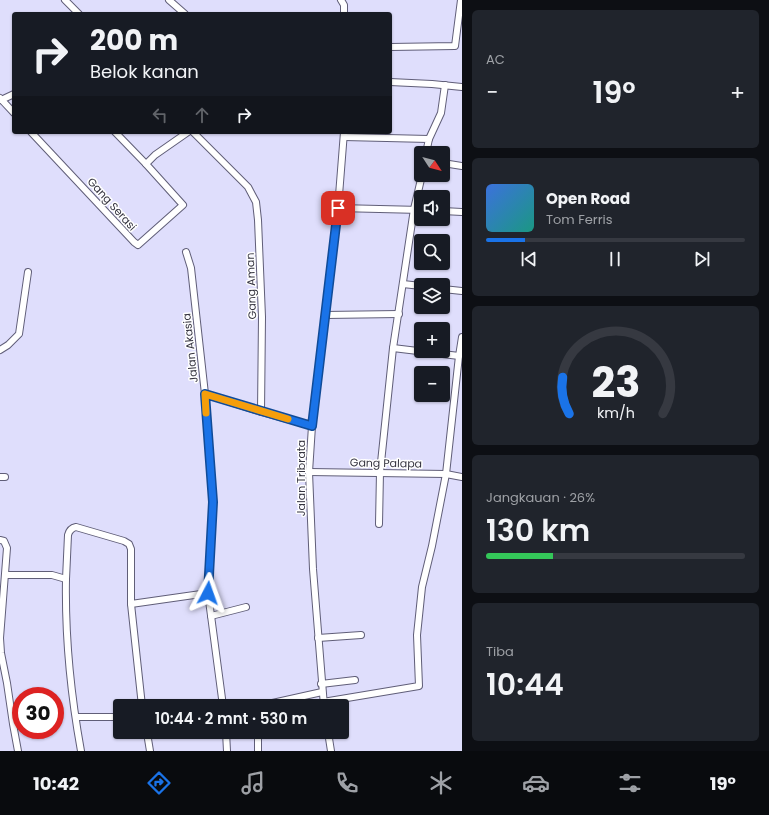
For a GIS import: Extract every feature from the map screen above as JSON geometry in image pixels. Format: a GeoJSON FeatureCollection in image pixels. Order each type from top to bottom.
{"type":"FeatureCollection","features":[{"type":"Feature","properties":{"kind":"street"},"geometry":{"type":"LineString","coordinates":[[65,0],[77,12]]}},
{"type":"Feature","properties":{"kind":"street"},"geometry":{"type":"LineString","coordinates":[[169,0],[183,12]]}},
{"type":"Feature","properties":{"kind":"street"},"geometry":{"type":"LineString","coordinates":[[341,0],[344,5],[344,12]]}},
{"type":"Feature","properties":{"kind":"street"},"geometry":{"type":"LineString","coordinates":[[455,46],[461,0]]}},
{"type":"Feature","properties":{"kind":"street"},"geometry":{"type":"LineString","coordinates":[[392,47],[455,46],[462,48]]}},
{"type":"Feature","properties":{"kind":"street"},"geometry":{"type":"LineString","coordinates":[[392,82],[462,87]]}},
{"type":"Feature","properties":{"kind":"street"},"geometry":{"type":"LineString","coordinates":[[428,146],[429,139],[441,113],[445,85]]}},
{"type":"Feature","properties":{"kind":"street"},"geometry":{"type":"LineString","coordinates":[[12,95],[1,99],[12,111]]}},
{"type":"Feature","properties":{"kind":"street","name":"Gang Serasi"},"geometry":{"type":"LineString","coordinates":[[33,134],[136,244],[139,244],[183,205],[146,164]]}},
{"type":"Feature","properties":{"kind":"street"},"geometry":{"type":"LineString","coordinates":[[117,134],[146,164],[185,134]]}},
{"type":"Feature","properties":{"kind":"street","name":"Gang Aman"},"geometry":{"type":"LineString","coordinates":[[195,134],[248,187],[256,202],[262,309],[262,412]]}},
{"type":"Feature","properties":{"kind":"street"},"geometry":{"type":"LineString","coordinates":[[344,134],[429,139]]}},
{"type":"Feature","properties":{"kind":"street","name":"Jalan Tribrata"},"geometry":{"type":"LineString","coordinates":[[323,699],[313,569],[310,472],[312,426],[338,208],[344,134]]}},
{"type":"Feature","properties":{"kind":"street"},"geometry":{"type":"LineString","coordinates":[[450,165],[462,166]]}},
{"type":"Feature","properties":{"kind":"street"},"geometry":{"type":"LineString","coordinates":[[338,208],[414,209],[404,284],[393,348],[380,472],[379,524]]}},
{"type":"Feature","properties":{"kind":"street"},"geometry":{"type":"LineString","coordinates":[[450,211],[462,212]]}},
{"type":"Feature","properties":{"kind":"street","name":"Jalan Akasia"},"geometry":{"type":"LineString","coordinates":[[186,252],[191,268],[205,394],[213,502],[208,593],[222,699]]}},
{"type":"Feature","properties":{"kind":"street"},"geometry":{"type":"LineString","coordinates":[[0,350],[8,345],[19,334],[28,272]]}},
{"type":"Feature","properties":{"kind":"street"},"geometry":{"type":"LineString","coordinates":[[404,284],[414,285]]}},
{"type":"Feature","properties":{"kind":"street"},"geometry":{"type":"LineString","coordinates":[[450,290],[462,291]]}},
{"type":"Feature","properties":{"kind":"street"},"geometry":{"type":"LineString","coordinates":[[325,315],[399,314]]}},
{"type":"Feature","properties":{"kind":"street"},"geometry":{"type":"LineString","coordinates":[[349,699],[419,686],[417,635],[422,587],[432,546],[446,474],[462,337]]}},
{"type":"Feature","properties":{"kind":"street"},"geometry":{"type":"LineString","coordinates":[[393,348],[459,356]]}},
{"type":"Feature","properties":{"kind":"street"},"geometry":{"type":"LineString","coordinates":[[205,394],[312,426]]}},
{"type":"Feature","properties":{"kind":"street","name":"Gang Palapa"},"geometry":{"type":"LineString","coordinates":[[310,472],[446,474],[462,477]]}},
{"type":"Feature","properties":{"kind":"street"},"geometry":{"type":"LineString","coordinates":[[81,751],[68,648],[66,579],[68,535],[73,528],[76,527],[124,541],[129,544],[131,549],[131,604],[141,699]]}},
{"type":"Feature","properties":{"kind":"street"},"geometry":{"type":"LineString","coordinates":[[0,540],[4,542],[6,546],[6,575],[0,638],[1,653],[18,751]]}},
{"type":"Feature","properties":{"kind":"street"},"geometry":{"type":"LineString","coordinates":[[6,575],[52,575],[66,579]]}},
{"type":"Feature","properties":{"kind":"street"},"geometry":{"type":"LineString","coordinates":[[131,604],[208,593]]}},
{"type":"Feature","properties":{"kind":"street"},"geometry":{"type":"LineString","coordinates":[[210,616],[246,607]]}},
{"type":"Feature","properties":{"kind":"street"},"geometry":{"type":"LineString","coordinates":[[318,638],[361,635]]}},
{"type":"Feature","properties":{"kind":"street"},"geometry":{"type":"LineString","coordinates":[[322,684],[355,680]]}},
{"type":"Feature","properties":{"kind":"street"},"geometry":{"type":"LineString","coordinates":[[290,699],[322,692]]}},
{"type":"Feature","properties":{"kind":"street"},"geometry":{"type":"LineString","coordinates":[[76,717],[113,717]]}},
{"type":"Feature","properties":{"kind":"street"},"geometry":{"type":"LineString","coordinates":[[149,739],[150,751]]}},
{"type":"Feature","properties":{"kind":"street"},"geometry":{"type":"LineString","coordinates":[[226,739],[227,751]]}},
{"type":"Feature","properties":{"kind":"street"},"geometry":{"type":"LineString","coordinates":[[258,739],[258,751]]}},
{"type":"Feature","properties":{"kind":"street"},"geometry":{"type":"LineString","coordinates":[[329,739],[331,751]]}},
{"type":"Feature","properties":{"kind":"slow traffic"},"geometry":{"type":"LineString","coordinates":[[206,413],[205,394],[288,419]]}},
{"type":"Feature","properties":{"kind":"route"},"geometry":{"type":"LineString","coordinates":[[208,593],[213,502],[205,394],[312,426],[338,208]]}}]}
